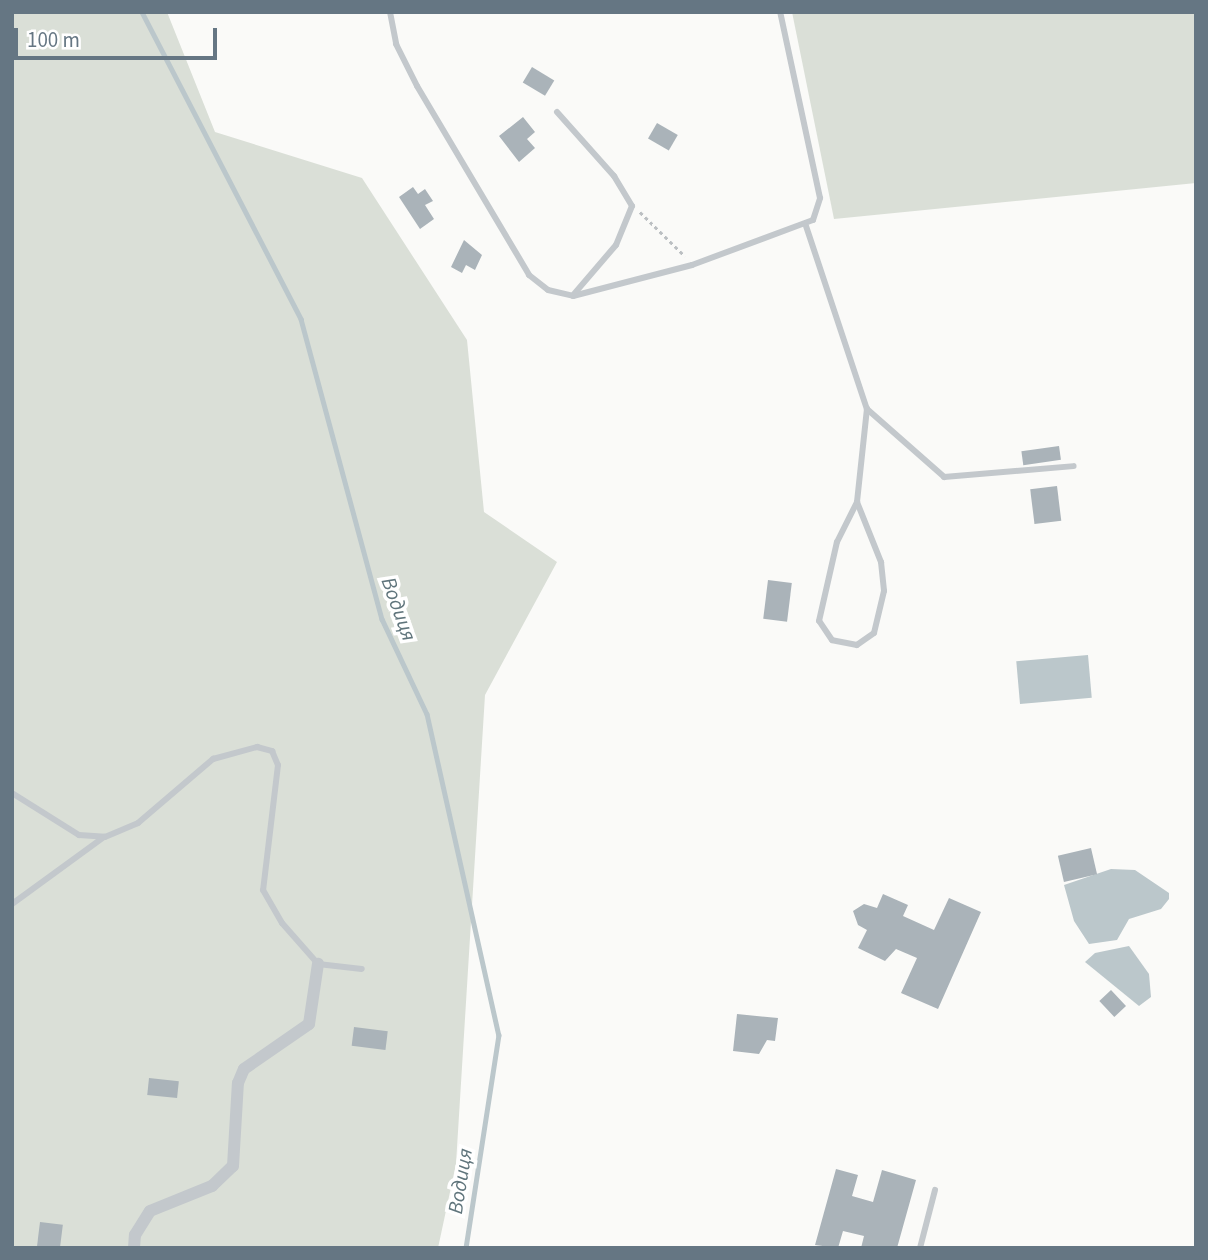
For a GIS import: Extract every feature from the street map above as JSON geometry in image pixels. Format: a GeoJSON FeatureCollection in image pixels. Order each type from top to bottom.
{"type":"FeatureCollection","features":[{"type":"Feature","properties":{"kind":"street"},"geometry":{"type":"LineString","coordinates":[[134,1248],[135,1236],[150,1212],[212,1186],[233,1166],[238,1083],[244,1069],[309,1024],[318,964]]}},
{"type":"Feature","properties":{"kind":"lane"},"geometry":{"type":"LineString","coordinates":[[390,12],[396,44],[417,86],[529,275],[548,290],[573,296],[692,265],[806,226],[816,214],[820,198],[780,12]]}},
{"type":"Feature","properties":{"kind":"lane"},"geometry":{"type":"LineString","coordinates":[[557,113],[614,176],[632,206],[616,245],[573,296]]}},
{"type":"Feature","properties":{"kind":"lane"},"geometry":{"type":"LineString","coordinates":[[806,226],[867,409],[857,502],[837,542],[819,621],[832,640],[857,645],[874,633],[884,591],[881,562],[857,502]]}},
{"type":"Feature","properties":{"kind":"lane"},"geometry":{"type":"LineString","coordinates":[[867,409],[944,477],[1074,466]]}},
{"type":"Feature","properties":{"kind":"lane"},"geometry":{"type":"LineString","coordinates":[[12,904],[105,837],[138,823],[213,759],[257,747],[272,751],[278,765],[263,890],[282,923],[318,964],[362,969]]}},
{"type":"Feature","properties":{"kind":"lane"},"geometry":{"type":"LineString","coordinates":[[12,793],[79,835],[105,837]]}},
{"type":"Feature","properties":{"kind":"lane"},"geometry":{"type":"LineString","coordinates":[[920,1248],[935,1190]]}},
{"type":"Feature","properties":{"kind":"path"},"geometry":{"type":"LineString","coordinates":[[632,206],[662,230],[692,265]]}},
{"type":"Feature","properties":{"kind":"shaded area"},"geometry":{"type":"Polygon","coordinates":[[[12,12],[167,12],[215,132],[362,178],[467,340],[484,512],[557,562],[485,695],[456,1164],[438,1248],[12,1248],[12,12]]]}},
{"type":"Feature","properties":{"kind":"shaded area"},"geometry":{"type":"Polygon","coordinates":[[[792,12],[1196,12],[1196,183],[834,219],[792,12]]]}},
{"type":"Feature","properties":{"kind":"shaded area"},"geometry":{"type":"Polygon","coordinates":[[[1088,655],[1092,698],[1020,704],[1016,661],[1088,655]]]}},
{"type":"Feature","properties":{"kind":"shaded area"},"geometry":{"type":"Polygon","coordinates":[[[1111,869],[1135,870],[1169,893],[1169,899],[1161,909],[1129,919],[1117,940],[1089,944],[1074,921],[1064,885],[1111,869]]]}},
{"type":"Feature","properties":{"kind":"shaded area"},"geometry":{"type":"Polygon","coordinates":[[[1129,946],[1149,974],[1151,997],[1139,1006],[1085,962],[1095,953],[1129,946]]]}},
{"type":"Feature","properties":{"kind":"building"},"geometry":{"type":"Polygon","coordinates":[[[532,67],[554,80],[545,96],[523,82],[532,67]]]}},
{"type":"Feature","properties":{"kind":"building"},"geometry":{"type":"Polygon","coordinates":[[[523,117],[535,132],[527,139],[535,148],[519,162],[499,136],[523,117]]]}},
{"type":"Feature","properties":{"kind":"building"},"geometry":{"type":"Polygon","coordinates":[[[657,123],[678,135],[669,151],[648,139],[657,123]]]}},
{"type":"Feature","properties":{"kind":"building"},"geometry":{"type":"Polygon","coordinates":[[[413,187],[418,194],[425,189],[433,201],[425,205],[434,219],[420,229],[399,197],[413,187]]]}},
{"type":"Feature","properties":{"kind":"building"},"geometry":{"type":"Polygon","coordinates":[[[464,240],[482,255],[475,270],[466,265],[462,273],[451,267],[464,240]]]}},
{"type":"Feature","properties":{"kind":"building"},"geometry":{"type":"Polygon","coordinates":[[[1059,446],[1061,460],[1023,465],[1021,451],[1059,446]]]}},
{"type":"Feature","properties":{"kind":"building"},"geometry":{"type":"Polygon","coordinates":[[[1057,486],[1061,521],[1034,524],[1030,489],[1057,486]]]}},
{"type":"Feature","properties":{"kind":"building"},"geometry":{"type":"Polygon","coordinates":[[[768,580],[792,583],[787,622],[763,619],[768,580]]]}},
{"type":"Feature","properties":{"kind":"building"},"geometry":{"type":"Polygon","coordinates":[[[1091,848],[1097,874],[1064,882],[1058,856],[1091,848]]]}},
{"type":"Feature","properties":{"kind":"building"},"geometry":{"type":"Polygon","coordinates":[[[883,894],[908,905],[903,916],[934,930],[949,898],[981,912],[938,1009],[901,993],[917,958],[896,949],[885,961],[858,948],[867,930],[858,925],[853,911],[864,904],[877,908],[883,894]]]}},
{"type":"Feature","properties":{"kind":"building"},"geometry":{"type":"Polygon","coordinates":[[[1111,990],[1126,1006],[1114,1017],[1099,1001],[1111,990]]]}},
{"type":"Feature","properties":{"kind":"building"},"geometry":{"type":"Polygon","coordinates":[[[737,1014],[778,1018],[775,1041],[767,1040],[759,1054],[733,1051],[737,1014]]]}},
{"type":"Feature","properties":{"kind":"building"},"geometry":{"type":"Polygon","coordinates":[[[354,1027],[388,1031],[385,1050],[352,1046],[354,1027]]]}},
{"type":"Feature","properties":{"kind":"building"},"geometry":{"type":"Polygon","coordinates":[[[149,1078],[179,1081],[177,1098],[147,1095],[149,1078]]]}},
{"type":"Feature","properties":{"kind":"building"},"geometry":{"type":"Polygon","coordinates":[[[836,1169],[858,1175],[852,1196],[873,1202],[882,1170],[916,1180],[897,1248],[861,1248],[864,1236],[843,1231],[838,1248],[815,1245],[836,1169]]]}},
{"type":"Feature","properties":{"kind":"building"},"geometry":{"type":"Polygon","coordinates":[[[40,1222],[63,1225],[60,1248],[37,1248],[40,1222]]]}},
{"type":"Feature","properties":{"kind":"waterway","name":"Водиця"},"geometry":{"type":"LineString","coordinates":[[142,12],[301,319],[382,619],[427,714],[499,1035],[466,1248]]}}]}
